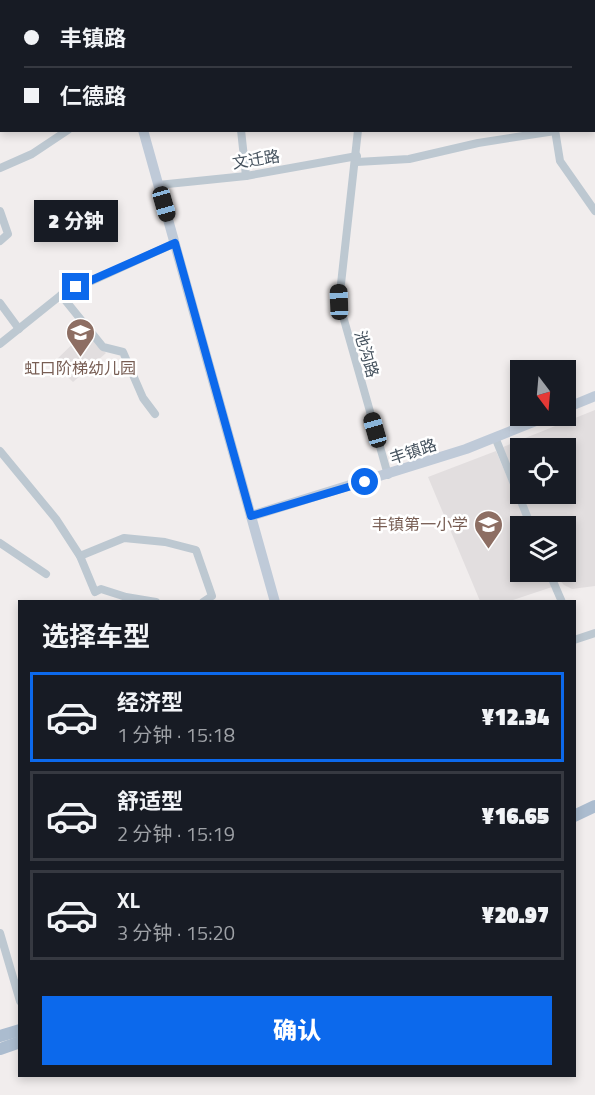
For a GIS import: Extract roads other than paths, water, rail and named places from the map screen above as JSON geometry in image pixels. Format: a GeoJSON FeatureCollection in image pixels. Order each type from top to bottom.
{"type":"FeatureCollection","features":[{"type":"Feature","properties":{"kind":"main road"},"geometry":{"type":"LineString","coordinates":[[576,806],[595,797]]}},
{"type":"Feature","properties":{"kind":"main road"},"geometry":{"type":"LineString","coordinates":[[576,815],[595,806]]}},
{"type":"Feature","properties":{"kind":"main road"},"geometry":{"type":"LineString","coordinates":[[0,1036],[18,1031]]}},
{"type":"Feature","properties":{"kind":"main road"},"geometry":{"type":"LineString","coordinates":[[0,1049],[18,1043]]}},
{"type":"Feature","properties":{"kind":"street"},"geometry":{"type":"LineString","coordinates":[[0,168],[32,154],[65,132]]}},
{"type":"Feature","properties":{"kind":"street"},"geometry":{"type":"LineString","coordinates":[[144,132],[274,600]]}},
{"type":"Feature","properties":{"kind":"street"},"geometry":{"type":"LineString","coordinates":[[241,132],[246,176]]}},
{"type":"Feature","properties":{"kind":"street","name":"池沟路"},"geometry":{"type":"LineString","coordinates":[[358,132],[357,159],[339,302],[388,475]]}},
{"type":"Feature","properties":{"kind":"street","name":"文迁路"},"geometry":{"type":"LineString","coordinates":[[158,185],[246,176],[357,159],[410,159],[478,143],[549,132]]}},
{"type":"Feature","properties":{"kind":"street"},"geometry":{"type":"LineString","coordinates":[[555,132],[560,161],[595,211]]}},
{"type":"Feature","properties":{"kind":"street"},"geometry":{"type":"LineString","coordinates":[[0,211],[8,234],[0,241]]}},
{"type":"Feature","properties":{"kind":"street"},"geometry":{"type":"LineString","coordinates":[[0,344],[61,296],[175,243]]}},
{"type":"Feature","properties":{"kind":"street"},"geometry":{"type":"LineString","coordinates":[[61,296],[103,347],[123,352],[143,398],[155,414]]}},
{"type":"Feature","properties":{"kind":"street"},"geometry":{"type":"LineString","coordinates":[[0,303],[19,329]]}},
{"type":"Feature","properties":{"kind":"street"},"geometry":{"type":"LineString","coordinates":[[576,404],[595,396]]}},
{"type":"Feature","properties":{"kind":"street","name":"丰镇路"},"geometry":{"type":"LineString","coordinates":[[251,516],[388,475],[523,426]]}},
{"type":"Feature","properties":{"kind":"street"},"geometry":{"type":"LineString","coordinates":[[495,437],[527,516]]}},
{"type":"Feature","properties":{"kind":"street"},"geometry":{"type":"LineString","coordinates":[[0,451],[56,519],[80,556],[95,592],[101,589],[144,600]]}},
{"type":"Feature","properties":{"kind":"street"},"geometry":{"type":"LineString","coordinates":[[80,556],[124,538],[165,542],[196,550],[212,596],[206,600]]}},
{"type":"Feature","properties":{"kind":"street"},"geometry":{"type":"LineString","coordinates":[[0,543],[46,574]]}},
{"type":"Feature","properties":{"kind":"street"},"geometry":{"type":"LineString","coordinates":[[553,582],[561,600]]}},
{"type":"Feature","properties":{"kind":"street"},"geometry":{"type":"LineString","coordinates":[[576,637],[595,633]]}},
{"type":"Feature","properties":{"kind":"street"},"geometry":{"type":"LineString","coordinates":[[0,933],[18,994]]}},
{"type":"Feature","properties":{"kind":"place","name":"虹口阶梯幼儿园"},"geometry":{"type":"Point","coordinates":[80,358]}},
{"type":"Feature","properties":{"kind":"place","name":"丰镇第一小学"},"geometry":{"type":"Point","coordinates":[489,550]}}]}
